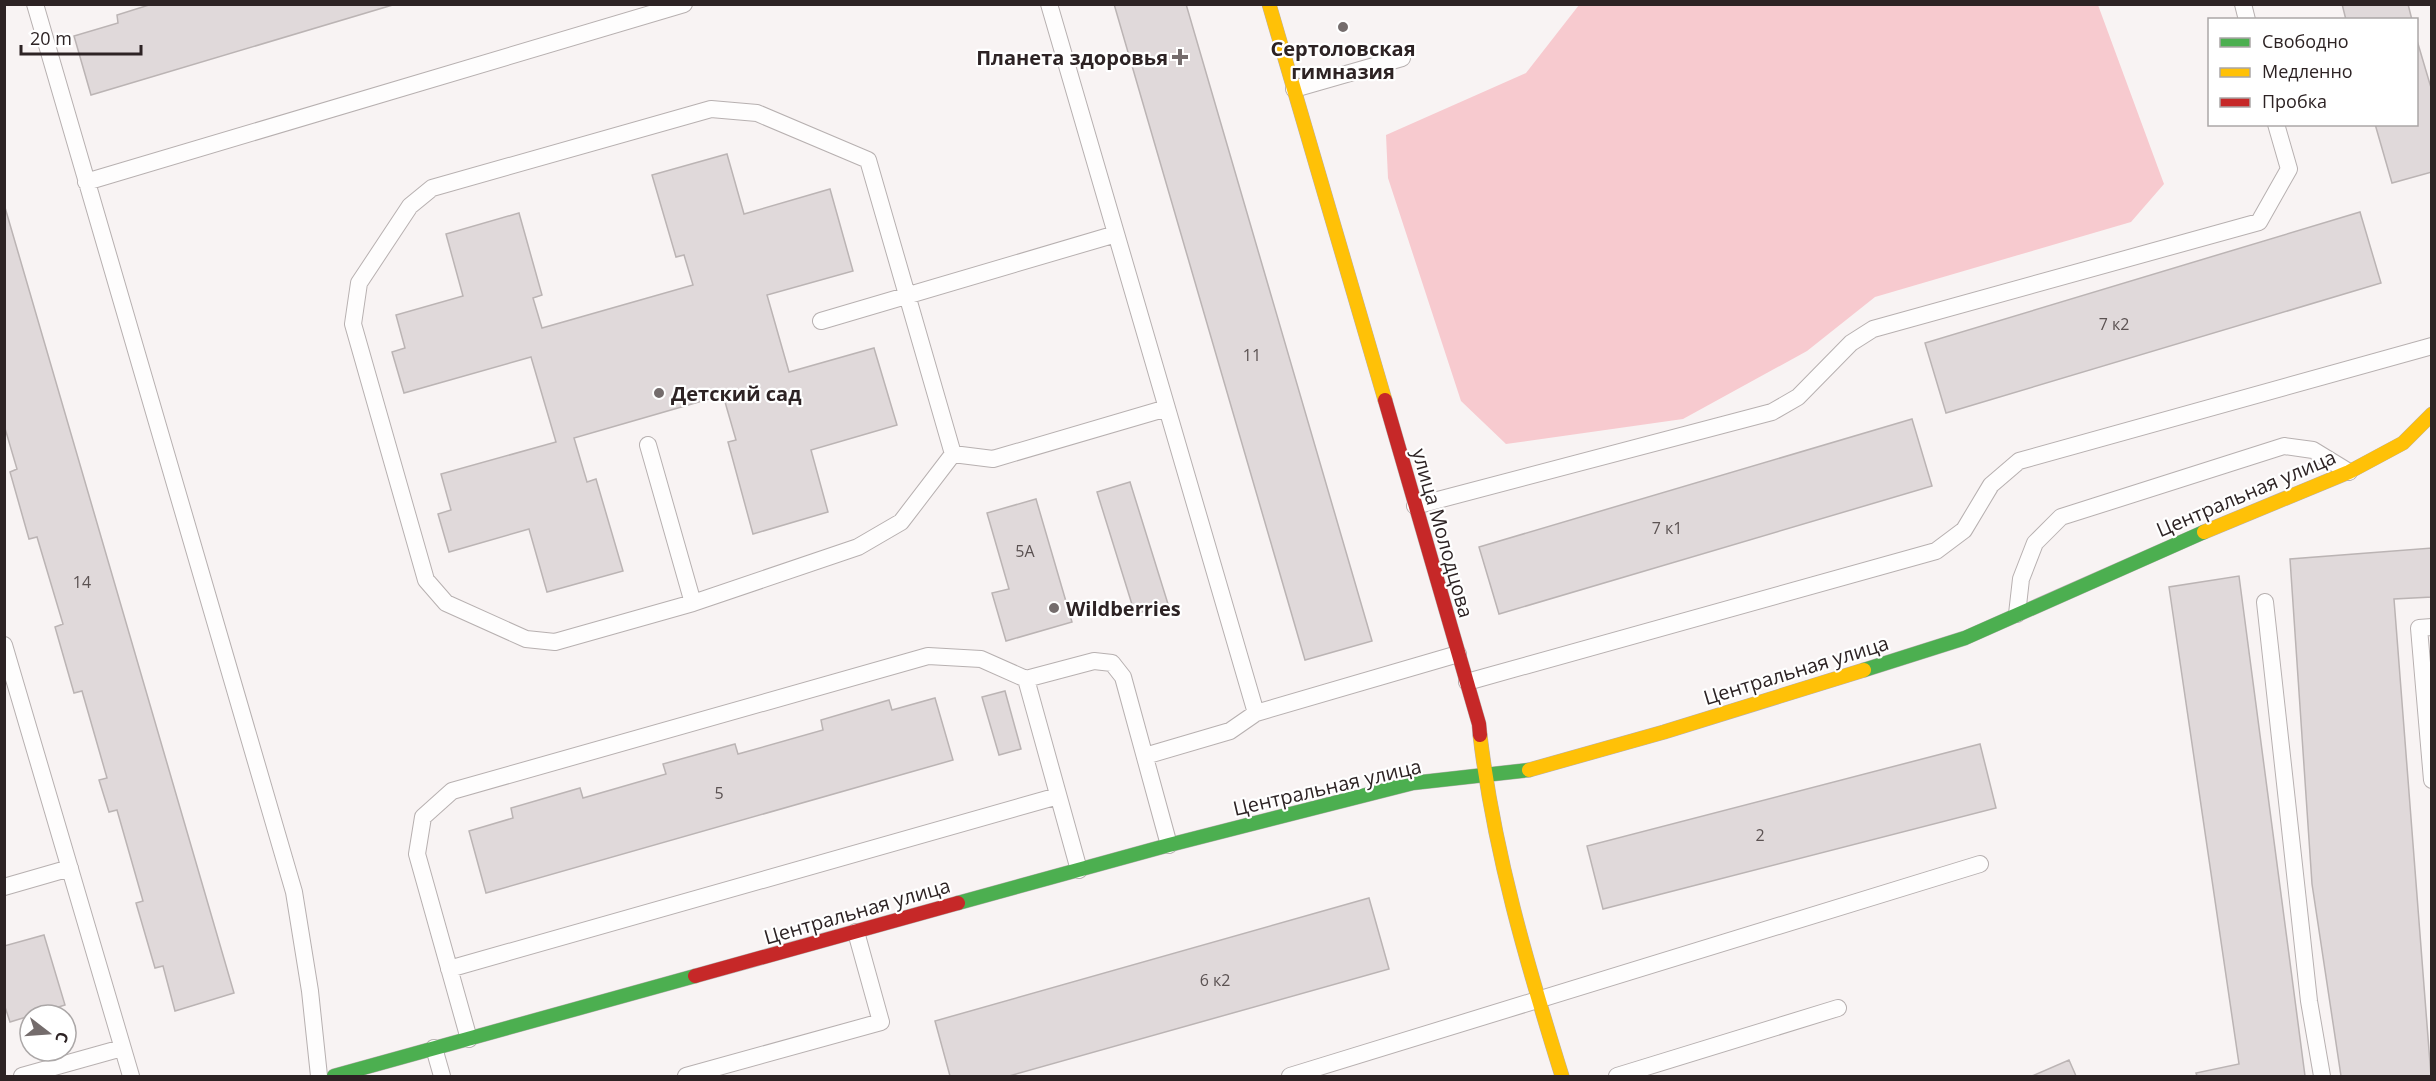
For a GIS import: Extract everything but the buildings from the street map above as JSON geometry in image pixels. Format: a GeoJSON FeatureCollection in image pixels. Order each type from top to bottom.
{"type":"FeatureCollection","features":[{"type":"Feature","properties":{"kind":"street","name":"улица Молодцова"},"geometry":{"type":"LineString","coordinates":[[1269,4],[1479,724],[1483,776],[1495,841],[1538,1000],[1562,1077]]}},
{"type":"Feature","properties":{"kind":"street","name":"Центральная улица"},"geometry":{"type":"LineString","coordinates":[[344,1075],[434,1048],[1169,845],[1413,783],[1532,770],[1664,732],[1965,638],[2133,562],[2349,472],[2403,443],[2432,414]]}},
{"type":"Feature","properties":{"kind":"lane"},"geometry":{"type":"LineString","coordinates":[[35,4],[294,892],[310,991],[320,1077]]}},
{"type":"Feature","properties":{"kind":"lane"},"geometry":{"type":"LineString","coordinates":[[86,182],[684,4]]}},
{"type":"Feature","properties":{"kind":"lane"},"geometry":{"type":"LineString","coordinates":[[1049,4],[1256,713]]}},
{"type":"Feature","properties":{"kind":"lane"},"geometry":{"type":"LineString","coordinates":[[1294,89],[1402,58]]}},
{"type":"Feature","properties":{"kind":"lane"},"geometry":{"type":"LineString","coordinates":[[711,109],[757,113],[868,160],[953,454],[901,522],[858,547],[693,603],[555,642],[526,639],[446,603],[426,580],[353,324],[359,282],[410,206],[432,188],[711,109]]}},
{"type":"Feature","properties":{"kind":"lane"},"geometry":{"type":"LineString","coordinates":[[1415,506],[1772,412],[1798,397],[1851,343],[1873,329],[2259,222],[2289,168],[2277,126]]}},
{"type":"Feature","properties":{"kind":"lane"},"geometry":{"type":"LineString","coordinates":[[821,321],[1116,234]]}},
{"type":"Feature","properties":{"kind":"lane"},"geometry":{"type":"LineString","coordinates":[[1467,682],[1936,551],[1964,530],[1990,485],[2019,461],[2432,346]]}},
{"type":"Feature","properties":{"kind":"lane"},"geometry":{"type":"LineString","coordinates":[[953,454],[993,459],[1167,408]]}},
{"type":"Feature","properties":{"kind":"lane"},"geometry":{"type":"LineString","coordinates":[[648,445],[693,603]]}},
{"type":"Feature","properties":{"kind":"lane"},"geometry":{"type":"LineString","coordinates":[[2017,614],[2021,579],[2035,543],[2061,517],[2284,446],[2313,450],[2349,472]]}},
{"type":"Feature","properties":{"kind":"lane"},"geometry":{"type":"LineString","coordinates":[[2265,602],[2309,1001],[2322,1077]]}},
{"type":"Feature","properties":{"kind":"lane"},"geometry":{"type":"LineString","coordinates":[[2432,627],[2419,628],[2432,780]]}},
{"type":"Feature","properties":{"kind":"lane"},"geometry":{"type":"LineString","coordinates":[[4,645],[131,1077]]}},
{"type":"Feature","properties":{"kind":"lane"},"geometry":{"type":"LineString","coordinates":[[1145,756],[1230,731],[1256,713],[1458,654]]}},
{"type":"Feature","properties":{"kind":"lane"},"geometry":{"type":"LineString","coordinates":[[469,1039],[417,854],[423,817],[452,792],[928,656],[981,659],[1026,679],[1094,661],[1112,663],[1123,677],[1169,845]]}},
{"type":"Feature","properties":{"kind":"lane"},"geometry":{"type":"LineString","coordinates":[[1026,679],[1079,870]]}},
{"type":"Feature","properties":{"kind":"lane"},"geometry":{"type":"LineString","coordinates":[[449,969],[1058,796]]}},
{"type":"Feature","properties":{"kind":"lane"},"geometry":{"type":"LineString","coordinates":[[1290,1077],[1980,864]]}},
{"type":"Feature","properties":{"kind":"lane"},"geometry":{"type":"LineString","coordinates":[[4,887],[70,868]]}},
{"type":"Feature","properties":{"kind":"lane"},"geometry":{"type":"LineString","coordinates":[[686,1077],[881,1023],[856,932]]}},
{"type":"Feature","properties":{"kind":"lane"},"geometry":{"type":"LineString","coordinates":[[1617,1077],[1838,1008]]}},
{"type":"Feature","properties":{"kind":"lane"},"geometry":{"type":"LineString","coordinates":[[22,1077],[122,1048]]}},
{"type":"Feature","properties":{"kind":"lane"},"geometry":{"type":"LineString","coordinates":[[434,1048],[442,1077]]}},
{"type":"Feature","properties":{"kind":"lane"},"geometry":{"type":"LineString","coordinates":[[1344,1060],[1349,1077]]}},
{"type":"Feature","properties":{"kind":"shaded area"},"geometry":{"type":"Polygon","coordinates":[[[1579,5],[2098,5],[2164,184],[2131,222],[1875,297],[1807,351],[1683,419],[1506,444],[1461,401],[1388,178],[1386,135],[1526,73],[1579,5]]]}},
{"type":"Feature","properties":{"kind":"traffic: fast"},"geometry":{"type":"LineString","coordinates":[[1864,670],[1965,638],[2204,532]]}},
{"type":"Feature","properties":{"kind":"traffic: fast"},"geometry":{"type":"LineString","coordinates":[[958,903],[1169,845],[1413,783],[1529,770]]}},
{"type":"Feature","properties":{"kind":"traffic: fast"},"geometry":{"type":"LineString","coordinates":[[334,1076],[695,976]]}},
{"type":"Feature","properties":{"kind":"traffic: slow"},"geometry":{"type":"LineString","coordinates":[[1269,4],[1385,400]]}},
{"type":"Feature","properties":{"kind":"traffic: slow"},"geometry":{"type":"LineString","coordinates":[[2204,532],[2349,472],[2403,443],[2432,414]]}},
{"type":"Feature","properties":{"kind":"traffic: slow"},"geometry":{"type":"LineString","coordinates":[[1529,770],[1664,732],[1864,670]]}},
{"type":"Feature","properties":{"kind":"traffic: slow"},"geometry":{"type":"LineString","coordinates":[[1480,735],[1494,822],[1513,907],[1562,1076]]}},
{"type":"Feature","properties":{"kind":"traffic: jam"},"geometry":{"type":"LineString","coordinates":[[1385,400],[1479,724],[1480,735]]}},
{"type":"Feature","properties":{"kind":"traffic: jam"},"geometry":{"type":"LineString","coordinates":[[695,976],[958,903]]}},
{"type":"Feature","properties":{"kind":"place","name":"Сертоловская гимназия"},"geometry":{"type":"Point","coordinates":[1343,27]}},
{"type":"Feature","properties":{"kind":"place","name":"Планета здоровья"},"geometry":{"type":"Point","coordinates":[1180,57]}},
{"type":"Feature","properties":{"kind":"place","name":"Детский сад"},"geometry":{"type":"Point","coordinates":[659,393]}},
{"type":"Feature","properties":{"kind":"place","name":"Wildberries"},"geometry":{"type":"Point","coordinates":[1054,608]}}]}
